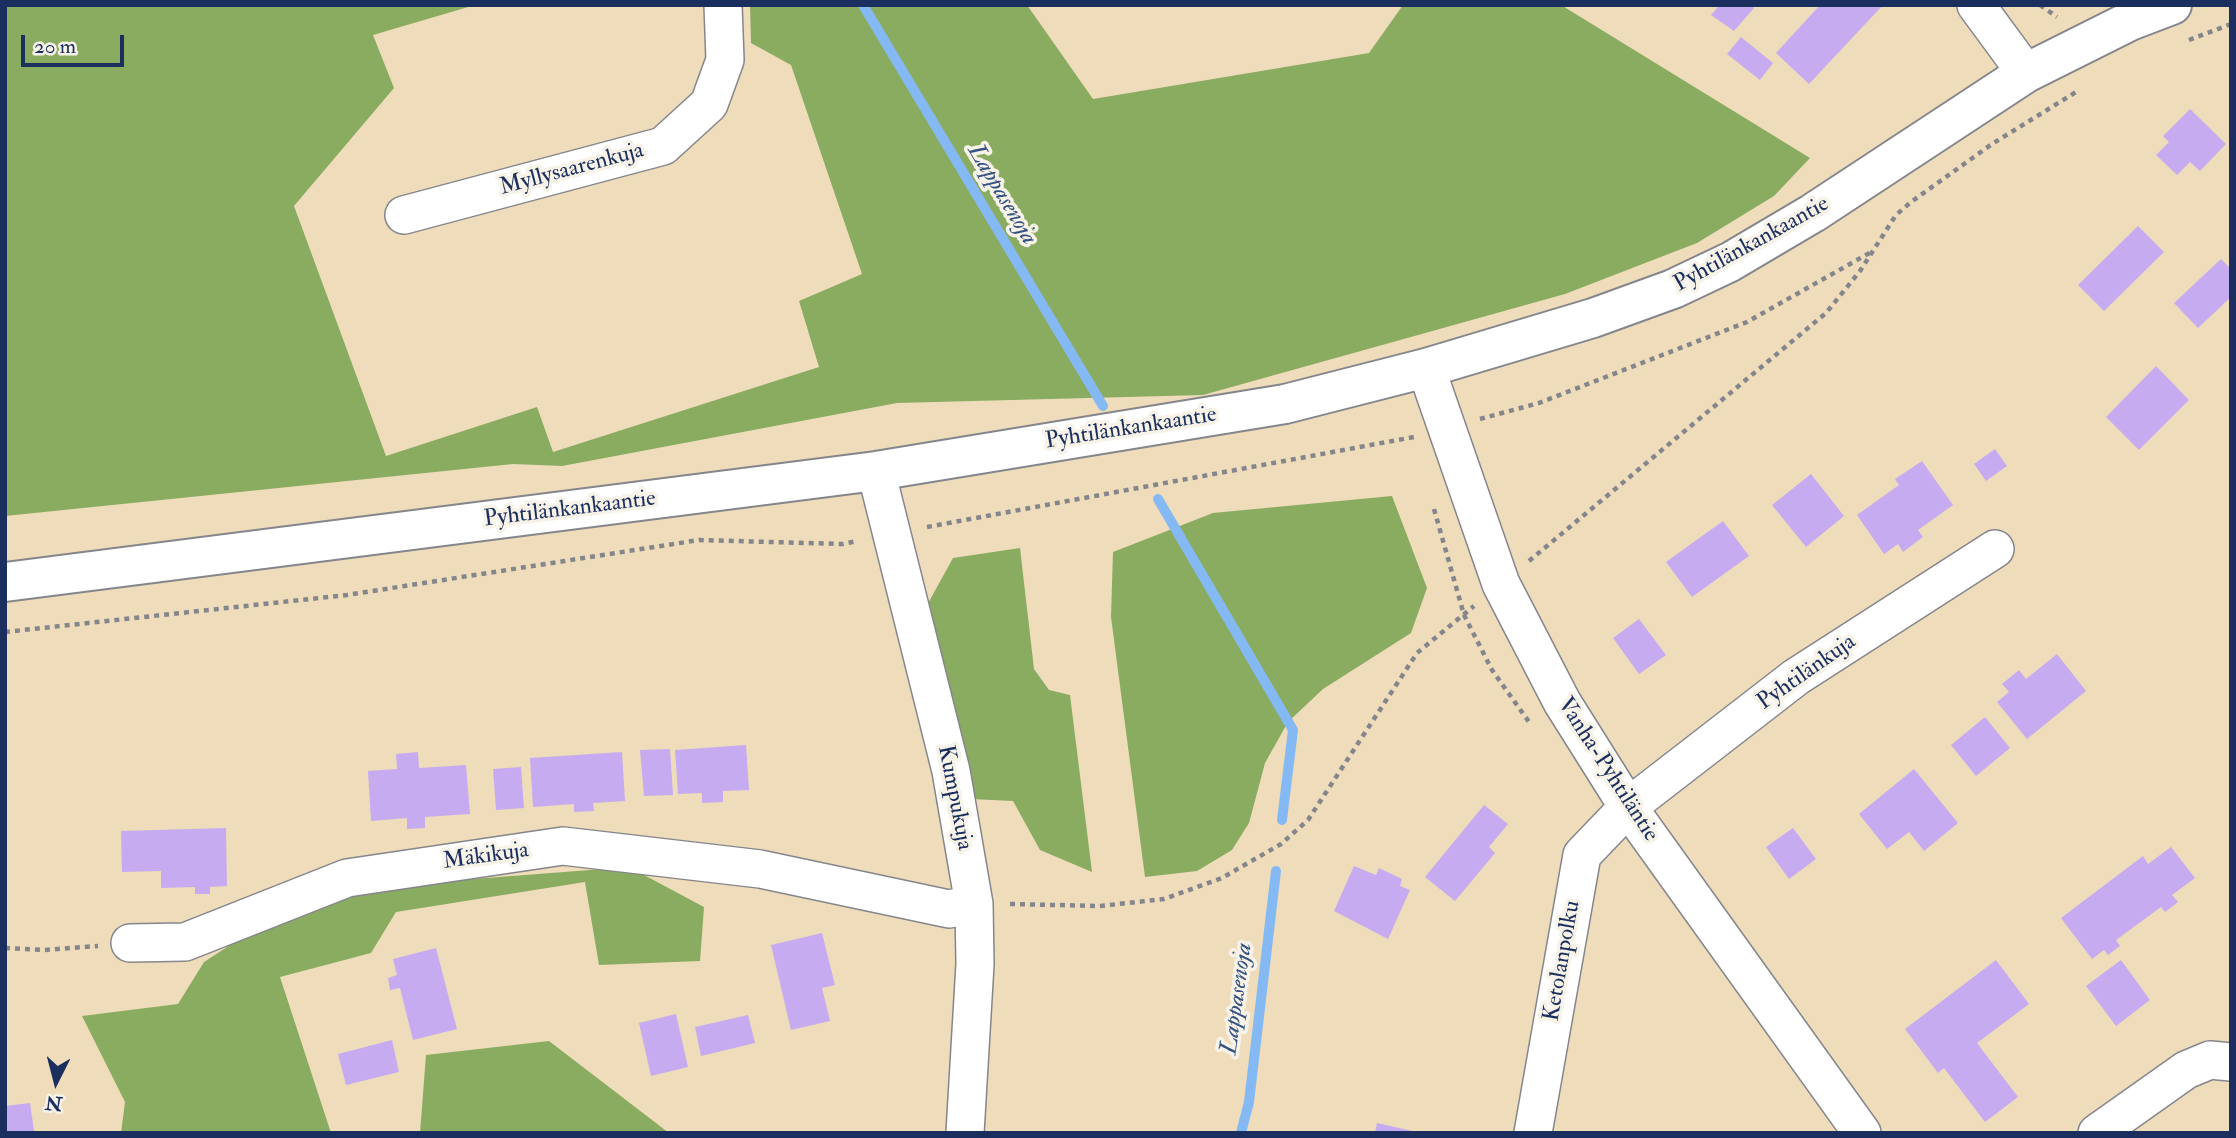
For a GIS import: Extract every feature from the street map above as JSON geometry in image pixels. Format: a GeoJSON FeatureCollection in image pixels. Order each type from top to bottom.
{"type":"FeatureCollection","features":[{"type":"Feature","properties":{"kind":"street","name":"Myllysaarenkuja"},"geometry":{"type":"LineString","coordinates":[[404,215],[663,146],[709,104],[724,60],[723,5]]}},
{"type":"Feature","properties":{"kind":"street"},"geometry":{"type":"LineString","coordinates":[[1976,5],[2026,73]]}},
{"type":"Feature","properties":{"kind":"street","name":"Pyhtilänkankaantie"},"geometry":{"type":"LineString","coordinates":[[5,582],[876,471],[1284,404],[1426,368],[1593,318],[1674,289],[1730,262],[1813,213],[2026,73],[2108,31],[2172,5]]}},
{"type":"Feature","properties":{"kind":"street","name":"Vanha-Pyhtiläntie"},"geometry":{"type":"LineString","coordinates":[[1426,368],[1501,584],[1562,702],[1628,807],[1862,1133]]}},
{"type":"Feature","properties":{"kind":"street","name":"Kumpukuja"},"geometry":{"type":"LineString","coordinates":[[876,471],[950,771],[974,904],[975,964],[965,1133]]}},
{"type":"Feature","properties":{"kind":"street","name":"Pyhtilänkuja"},"geometry":{"type":"LineString","coordinates":[[1628,807],[1796,677],[1995,549]]}},
{"type":"Feature","properties":{"kind":"street","name":"Ketolanpolku"},"geometry":{"type":"LineString","coordinates":[[1532,1133],[1582,855],[1628,807]]}},
{"type":"Feature","properties":{"kind":"street","name":"Mäkikuja"},"geometry":{"type":"LineString","coordinates":[[130,943],[185,942],[347,878],[562,846],[760,869],[949,909],[974,904]]}},
{"type":"Feature","properties":{"kind":"street"},"geometry":{"type":"LineString","coordinates":[[2096,1133],[2186,1070],[2210,1060],[2231,1062]]}},
{"type":"Feature","properties":{"kind":"path"},"geometry":{"type":"LineString","coordinates":[[2176,45],[2231,24]]}},
{"type":"Feature","properties":{"kind":"path"},"geometry":{"type":"LineString","coordinates":[[974,904],[1100,906],[1164,899],[1223,878],[1281,844],[1308,820],[1417,653],[1826,313],[1860,271],[1896,215],[1911,202],[1982,150],[2082,88]]}},
{"type":"Feature","properties":{"kind":"path"},"geometry":{"type":"LineString","coordinates":[[5,947],[44,950],[130,943]]}},
{"type":"Feature","properties":{"kind":"green space"},"geometry":{"type":"Polygon","coordinates":[[[5,5],[475,5],[373,35],[394,88],[294,206],[386,456],[537,407],[553,452],[819,367],[799,301],[862,274],[791,65],[751,43],[750,5],[1027,5],[1093,99],[1369,53],[1403,5],[1561,5],[1810,158],[1774,196],[1697,243],[1565,294],[1203,395],[897,403],[562,466],[513,464],[5,516],[5,5]]]}},
{"type":"Feature","properties":{"kind":"green space"},"geometry":{"type":"Polygon","coordinates":[[[1392,496],[1427,588],[1411,633],[1323,689],[1288,722],[1265,763],[1249,823],[1232,850],[1197,871],[1145,877],[1111,617],[1113,552],[1213,513],[1392,496]]]}},
{"type":"Feature","properties":{"kind":"green space"},"geometry":{"type":"Polygon","coordinates":[[[1020,548],[1034,669],[1049,690],[1070,695],[1092,872],[1040,850],[1013,801],[970,799],[926,607],[953,558],[1020,548]]]}},
{"type":"Feature","properties":{"kind":"green space"},"geometry":{"type":"Polygon","coordinates":[[[629,867],[704,907],[700,961],[599,965],[585,882],[396,912],[371,953],[280,977],[331,1133],[121,1133],[125,1102],[82,1016],[178,1004],[204,962],[272,918],[382,886],[629,867]]]}},
{"type":"Feature","properties":{"kind":"green space"},"geometry":{"type":"Polygon","coordinates":[[[549,1041],[669,1133],[420,1133],[426,1055],[549,1041]]]}},
{"type":"Feature","properties":{"kind":"building"},"geometry":{"type":"Polygon","coordinates":[[[1715,5],[1751,5],[1754,8],[1734,31],[1711,15],[1718,7],[1715,5]]]}},
{"type":"Feature","properties":{"kind":"building"},"geometry":{"type":"Polygon","coordinates":[[[1820,5],[1883,5],[1809,84],[1776,53],[1820,5]]]}},
{"type":"Feature","properties":{"kind":"building"},"geometry":{"type":"Polygon","coordinates":[[[1741,37],[1773,63],[1760,80],[1727,54],[1741,37]]]}},
{"type":"Feature","properties":{"kind":"building"},"geometry":{"type":"Polygon","coordinates":[[[2190,109],[2226,144],[2200,171],[2190,162],[2177,175],[2156,155],[2169,142],[2163,136],[2190,109]]]}},
{"type":"Feature","properties":{"kind":"building"},"geometry":{"type":"Polygon","coordinates":[[[2138,226],[2164,252],[2104,311],[2078,285],[2138,226]]]}},
{"type":"Feature","properties":{"kind":"building"},"geometry":{"type":"Polygon","coordinates":[[[2221,259],[2231,269],[2231,297],[2198,328],[2174,303],[2221,259]]]}},
{"type":"Feature","properties":{"kind":"building"},"geometry":{"type":"Polygon","coordinates":[[[2156,366],[2189,400],[2139,450],[2106,417],[2156,366]]]}},
{"type":"Feature","properties":{"kind":"building"},"geometry":{"type":"Polygon","coordinates":[[[1995,449],[2007,466],[1986,481],[1974,464],[1995,449]]]}},
{"type":"Feature","properties":{"kind":"building"},"geometry":{"type":"Polygon","coordinates":[[[1922,461],[1953,505],[1918,530],[1923,537],[1903,552],[1898,544],[1884,554],[1857,515],[1899,485],[1895,479],[1922,461]]]}},
{"type":"Feature","properties":{"kind":"building"},"geometry":{"type":"Polygon","coordinates":[[[1811,474],[1844,516],[1806,547],[1772,505],[1811,474]]]}},
{"type":"Feature","properties":{"kind":"building"},"geometry":{"type":"Polygon","coordinates":[[[1723,521],[1749,556],[1692,597],[1666,562],[1723,521]]]}},
{"type":"Feature","properties":{"kind":"building"},"geometry":{"type":"Polygon","coordinates":[[[1639,619],[1666,655],[1639,674],[1613,638],[1639,619]]]}},
{"type":"Feature","properties":{"kind":"building"},"geometry":{"type":"Polygon","coordinates":[[[2057,654],[2086,691],[2027,739],[1997,702],[2009,692],[2002,684],[2019,670],[2026,679],[2057,654]]]}},
{"type":"Feature","properties":{"kind":"building"},"geometry":{"type":"Polygon","coordinates":[[[1985,717],[2010,748],[1976,776],[1951,745],[1985,717]]]}},
{"type":"Feature","properties":{"kind":"building"},"geometry":{"type":"Polygon","coordinates":[[[746,745],[749,790],[723,791],[723,802],[702,803],[702,793],[678,794],[675,750],[746,745]]]}},
{"type":"Feature","properties":{"kind":"building"},"geometry":{"type":"Polygon","coordinates":[[[670,749],[673,795],[644,796],[640,750],[670,749]]]}},
{"type":"Feature","properties":{"kind":"building"},"geometry":{"type":"Polygon","coordinates":[[[418,752],[419,768],[466,765],[470,814],[425,817],[425,828],[407,829],[407,818],[371,821],[368,771],[397,769],[396,754],[418,752]]]}},
{"type":"Feature","properties":{"kind":"building"},"geometry":{"type":"Polygon","coordinates":[[[622,752],[625,801],[593,803],[594,811],[574,812],[574,804],[533,807],[530,758],[622,752]]]}},
{"type":"Feature","properties":{"kind":"building"},"geometry":{"type":"Polygon","coordinates":[[[521,767],[524,808],[496,810],[493,769],[521,767]]]}},
{"type":"Feature","properties":{"kind":"building"},"geometry":{"type":"Polygon","coordinates":[[[1914,769],[1958,823],[1924,851],[1909,832],[1887,849],[1859,814],[1914,769]]]}},
{"type":"Feature","properties":{"kind":"building"},"geometry":{"type":"Polygon","coordinates":[[[1484,805],[1508,824],[1489,847],[1495,853],[1455,901],[1425,877],[1484,805]]]}},
{"type":"Feature","properties":{"kind":"building"},"geometry":{"type":"Polygon","coordinates":[[[226,828],[227,886],[210,887],[210,894],[195,894],[195,887],[161,888],[161,871],[122,872],[121,831],[226,828]]]}},
{"type":"Feature","properties":{"kind":"building"},"geometry":{"type":"Polygon","coordinates":[[[1793,828],[1816,859],[1789,879],[1766,847],[1793,828]]]}},
{"type":"Feature","properties":{"kind":"building"},"geometry":{"type":"Polygon","coordinates":[[[2171,847],[2195,878],[2172,895],[2178,902],[2165,912],[2161,907],[2116,940],[2120,946],[2108,955],[2104,950],[2092,959],[2061,918],[2143,856],[2148,864],[2171,847]]]}},
{"type":"Feature","properties":{"kind":"building"},"geometry":{"type":"Polygon","coordinates":[[[1354,866],[1376,875],[1379,868],[1402,879],[1400,886],[1410,890],[1388,939],[1334,911],[1354,866]]]}},
{"type":"Feature","properties":{"kind":"building"},"geometry":{"type":"Polygon","coordinates":[[[822,933],[835,985],[822,988],[830,1021],[791,1030],[771,945],[822,933]]]}},
{"type":"Feature","properties":{"kind":"building"},"geometry":{"type":"Polygon","coordinates":[[[436,948],[457,1029],[413,1040],[400,988],[390,990],[388,978],[397,975],[393,959],[436,948]]]}},
{"type":"Feature","properties":{"kind":"building"},"geometry":{"type":"Polygon","coordinates":[[[1996,960],[2029,1004],[1977,1043],[2018,1097],[1985,1122],[1944,1068],[1938,1073],[1905,1029],[1996,960]]]}},
{"type":"Feature","properties":{"kind":"building"},"geometry":{"type":"Polygon","coordinates":[[[2121,960],[2150,1000],[2116,1026],[2086,986],[2121,960]]]}},
{"type":"Feature","properties":{"kind":"building"},"geometry":{"type":"Polygon","coordinates":[[[676,1014],[688,1067],[651,1076],[639,1023],[676,1014]]]}},
{"type":"Feature","properties":{"kind":"building"},"geometry":{"type":"Polygon","coordinates":[[[748,1015],[755,1043],[701,1056],[695,1027],[748,1015]]]}},
{"type":"Feature","properties":{"kind":"building"},"geometry":{"type":"Polygon","coordinates":[[[392,1040],[399,1072],[346,1085],[338,1054],[392,1040]]]}},
{"type":"Feature","properties":{"kind":"building"},"geometry":{"type":"Polygon","coordinates":[[[30,1103],[34,1131],[5,1133],[5,1106],[30,1103]]]}},
{"type":"Feature","properties":{"kind":"building"},"geometry":{"type":"Polygon","coordinates":[[[1377,1123],[1417,1132],[1417,1133],[1375,1133],[1377,1123]]]}},
{"type":"Feature","properties":{"kind":"waterway","name":"Lappasenoja"},"geometry":{"type":"LineString","coordinates":[[863,5],[1103,406]]}},
{"type":"Feature","properties":{"kind":"waterway","name":"Lappasenoja"},"geometry":{"type":"LineString","coordinates":[[1158,499],[1293,730],[1282,820]]}},
{"type":"Feature","properties":{"kind":"waterway","name":"Lappasenoja"},"geometry":{"type":"LineString","coordinates":[[1241,1133],[1249,1102],[1276,871]]}}]}
